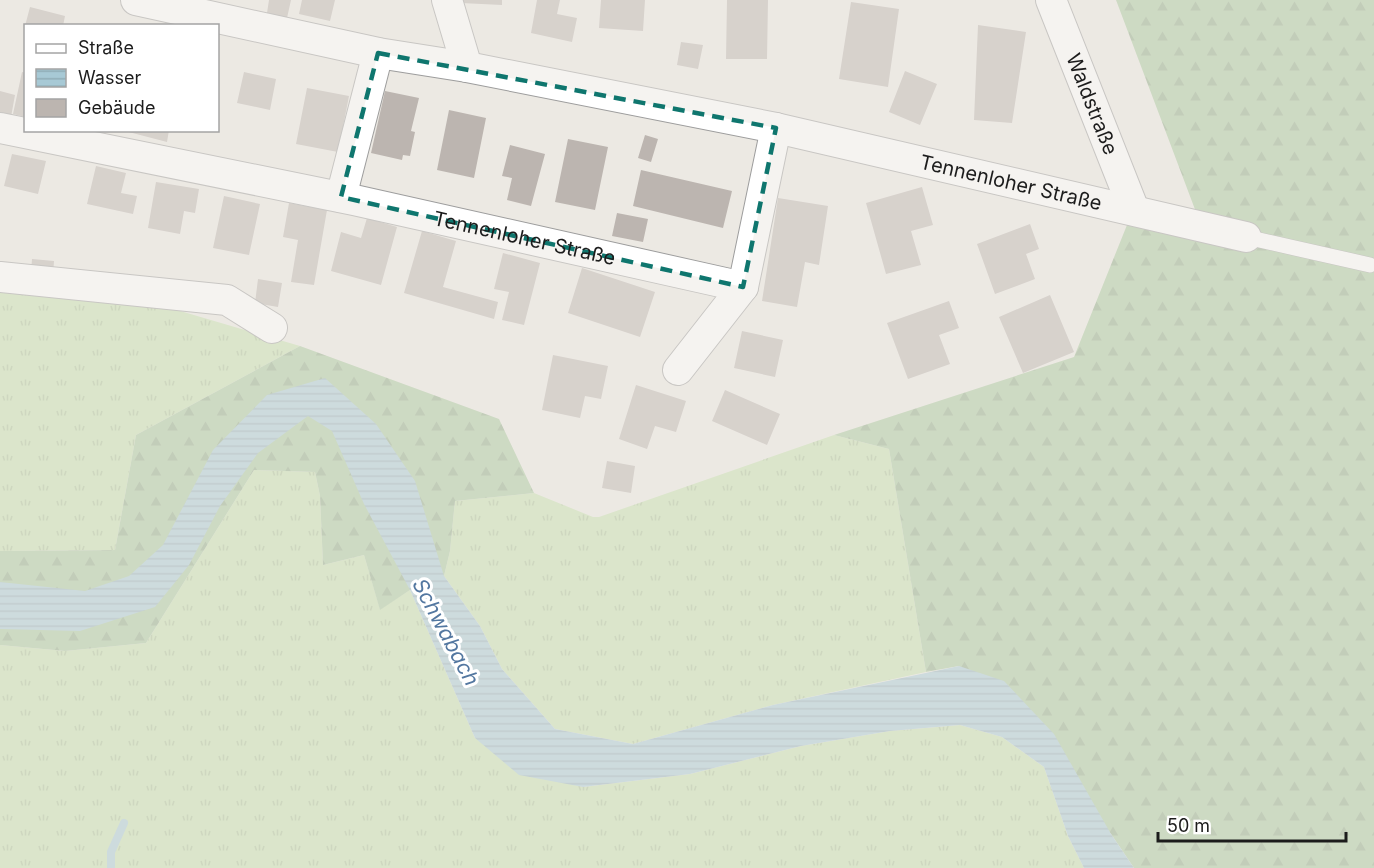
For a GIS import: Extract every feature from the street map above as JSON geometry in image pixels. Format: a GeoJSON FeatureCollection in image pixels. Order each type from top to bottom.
{"type":"FeatureCollection","features":[{"type":"Feature","properties":{"kind":"street","name":"Tennenloher Straße"},"geometry":{"type":"LineString","coordinates":[[136,0],[378,53],[467,67],[776,128],[1245,237]]}},
{"type":"Feature","properties":{"kind":"street"},"geometry":{"type":"LineString","coordinates":[[447,0],[467,67]]}},
{"type":"Feature","properties":{"kind":"street","name":"Waldstraße"},"geometry":{"type":"LineString","coordinates":[[1051,0],[1134,210]]}},
{"type":"Feature","properties":{"kind":"street"},"geometry":{"type":"LineString","coordinates":[[341,197],[378,53]]}},
{"type":"Feature","properties":{"kind":"street","name":"Tennenloher Straße"},"geometry":{"type":"LineString","coordinates":[[0,128],[341,197],[743,287]]}},
{"type":"Feature","properties":{"kind":"street"},"geometry":{"type":"LineString","coordinates":[[678,370],[743,287],[776,128]]}},
{"type":"Feature","properties":{"kind":"street"},"geometry":{"type":"LineString","coordinates":[[0,277],[227,300],[272,328]]}},
{"type":"Feature","properties":{"kind":"lane"},"geometry":{"type":"LineString","coordinates":[[1245,237],[1370,265]]}},
{"type":"Feature","properties":{"kind":"highlighted area"},"geometry":{"type":"Polygon","coordinates":[[[378,53],[776,128],[743,287],[341,197],[378,53]]]}},
{"type":"Feature","properties":{"kind":"green space"},"geometry":{"type":"Polygon","coordinates":[[[1116,0],[1374,0],[1374,868],[1134,868],[1111,834],[959,666],[926,672],[889,449],[834,435],[1074,357],[1131,215],[1202,228],[1116,0]]]}},
{"type":"Feature","properties":{"kind":"green space"},"geometry":{"type":"Polygon","coordinates":[[[0,286],[153,303],[300,346],[136,435],[115,550],[0,551],[0,286]]]}},
{"type":"Feature","properties":{"kind":"green space"},"geometry":{"type":"Polygon","coordinates":[[[300,346],[499,419],[534,493],[455,501],[450,551],[444,576],[410,590],[380,610],[364,555],[323,565],[320,496],[315,472],[254,470],[146,643],[65,651],[0,645],[0,551],[115,550],[136,435],[300,346]]]}},
{"type":"Feature","properties":{"kind":"green space"},"geometry":{"type":"Polygon","coordinates":[[[834,435],[889,449],[926,672],[773,705],[633,744],[555,729],[502,669],[480,626],[444,576],[450,551],[455,501],[534,493],[593,517],[599,517],[834,435]]]}},
{"type":"Feature","properties":{"kind":"green space"},"geometry":{"type":"Polygon","coordinates":[[[254,470],[315,472],[320,496],[323,565],[364,555],[380,609],[410,590],[475,738],[583,787],[690,774],[801,746],[890,731],[960,725],[1002,737],[1044,767],[1068,836],[1084,868],[0,868],[0,645],[65,651],[146,643],[254,470]]]}},
{"type":"Feature","properties":{"kind":"water","name":"Schwabach"},"geometry":{"type":"Polygon","coordinates":[[[325,378],[376,424],[415,481],[444,576],[480,626],[502,669],[555,729],[633,744],[773,705],[959,666],[1004,681],[1054,734],[1111,834],[1134,868],[1084,868],[1068,836],[1044,767],[1002,737],[960,725],[890,731],[801,746],[690,774],[583,787],[519,775],[475,738],[410,590],[364,504],[332,431],[308,416],[258,453],[220,506],[189,565],[155,607],[80,631],[0,629],[0,582],[85,591],[129,576],[163,545],[213,450],[267,395],[325,378]]]}},
{"type":"Feature","properties":{"kind":"building"},"geometry":{"type":"Polygon","coordinates":[[[269,0],[291,0],[287,18],[267,13],[269,0]]]}},
{"type":"Feature","properties":{"kind":"building"},"geometry":{"type":"Polygon","coordinates":[[[302,0],[335,0],[330,21],[299,14],[302,0]]]}},
{"type":"Feature","properties":{"kind":"building"},"geometry":{"type":"Polygon","coordinates":[[[461,0],[502,0],[502,5],[461,3],[461,0]]]}},
{"type":"Feature","properties":{"kind":"building"},"geometry":{"type":"Polygon","coordinates":[[[537,0],[560,0],[557,14],[577,18],[572,42],[531,33],[537,0]]]}},
{"type":"Feature","properties":{"kind":"building"},"geometry":{"type":"Polygon","coordinates":[[[601,0],[645,0],[643,31],[599,28],[601,0]]]}},
{"type":"Feature","properties":{"kind":"building"},"geometry":{"type":"Polygon","coordinates":[[[727,0],[768,0],[767,59],[726,59],[727,0]]]}},
{"type":"Feature","properties":{"kind":"building"},"geometry":{"type":"Polygon","coordinates":[[[851,2],[899,9],[888,87],[839,79],[851,2]]]}},
{"type":"Feature","properties":{"kind":"building"},"geometry":{"type":"Polygon","coordinates":[[[30,7],[65,16],[63,24],[26,24],[30,7]]]}},
{"type":"Feature","properties":{"kind":"building"},"geometry":{"type":"Polygon","coordinates":[[[978,25],[1026,32],[1012,123],[974,120],[978,25]]]}},
{"type":"Feature","properties":{"kind":"building"},"geometry":{"type":"Polygon","coordinates":[[[681,42],[703,45],[698,69],[677,65],[681,42]]]}},
{"type":"Feature","properties":{"kind":"building"},"geometry":{"type":"Polygon","coordinates":[[[905,71],[937,84],[920,125],[889,112],[905,71]]]}},
{"type":"Feature","properties":{"kind":"building"},"geometry":{"type":"Polygon","coordinates":[[[22,72],[24,72],[24,117],[13,114],[22,72]]]}},
{"type":"Feature","properties":{"kind":"building"},"geometry":{"type":"Polygon","coordinates":[[[244,72],[276,79],[270,110],[237,103],[244,72]]]}},
{"type":"Feature","properties":{"kind":"building"},"geometry":{"type":"Polygon","coordinates":[[[307,88],[349,96],[338,152],[296,144],[307,88]]]}},
{"type":"Feature","properties":{"kind":"building"},"geometry":{"type":"Polygon","coordinates":[[[0,91],[15,95],[11,117],[0,114],[0,91]]]}},
{"type":"Feature","properties":{"kind":"building"},"geometry":{"type":"Polygon","coordinates":[[[385,91],[419,98],[411,131],[415,132],[410,156],[403,155],[402,160],[371,153],[385,91]]]}},
{"type":"Feature","properties":{"kind":"building"},"geometry":{"type":"Polygon","coordinates":[[[449,110],[486,118],[474,178],[437,170],[449,110]]]}},
{"type":"Feature","properties":{"kind":"building"},"geometry":{"type":"Polygon","coordinates":[[[129,132],[169,132],[167,142],[129,132]]]}},
{"type":"Feature","properties":{"kind":"building"},"geometry":{"type":"Polygon","coordinates":[[[645,135],[658,139],[651,162],[638,158],[645,135]]]}},
{"type":"Feature","properties":{"kind":"building"},"geometry":{"type":"Polygon","coordinates":[[[568,139],[608,147],[595,210],[555,202],[568,139]]]}},
{"type":"Feature","properties":{"kind":"building"},"geometry":{"type":"Polygon","coordinates":[[[510,145],[545,154],[531,206],[507,200],[512,178],[502,176],[510,145]]]}},
{"type":"Feature","properties":{"kind":"building"},"geometry":{"type":"Polygon","coordinates":[[[12,154],[46,161],[38,194],[4,186],[12,154]]]}},
{"type":"Feature","properties":{"kind":"building"},"geometry":{"type":"Polygon","coordinates":[[[96,166],[126,173],[121,193],[137,196],[133,214],[87,204],[96,166]]]}},
{"type":"Feature","properties":{"kind":"building"},"geometry":{"type":"Polygon","coordinates":[[[641,170],[732,191],[723,228],[633,206],[641,170]]]}},
{"type":"Feature","properties":{"kind":"building"},"geometry":{"type":"Polygon","coordinates":[[[156,182],[199,189],[195,213],[184,211],[180,234],[148,228],[156,182]]]}},
{"type":"Feature","properties":{"kind":"building"},"geometry":{"type":"Polygon","coordinates":[[[922,187],[933,225],[911,231],[921,265],[886,274],[866,203],[922,187]]]}},
{"type":"Feature","properties":{"kind":"building"},"geometry":{"type":"Polygon","coordinates":[[[224,196],[260,204],[249,255],[213,248],[224,196]]]}},
{"type":"Feature","properties":{"kind":"building"},"geometry":{"type":"Polygon","coordinates":[[[778,198],[828,206],[819,265],[805,262],[797,307],[762,301],[778,198]]]}},
{"type":"Feature","properties":{"kind":"building"},"geometry":{"type":"Polygon","coordinates":[[[289,203],[327,210],[314,285],[291,282],[298,240],[283,237],[289,203]]]}},
{"type":"Feature","properties":{"kind":"building"},"geometry":{"type":"Polygon","coordinates":[[[617,213],[648,219],[643,242],[612,236],[617,213]]]}},
{"type":"Feature","properties":{"kind":"building"},"geometry":{"type":"Polygon","coordinates":[[[367,218],[397,227],[381,285],[331,271],[341,232],[361,238],[367,218]]]}},
{"type":"Feature","properties":{"kind":"building"},"geometry":{"type":"Polygon","coordinates":[[[1030,224],[1039,249],[1026,254],[1035,279],[995,294],[977,244],[1030,224]]]}},
{"type":"Feature","properties":{"kind":"building"},"geometry":{"type":"Polygon","coordinates":[[[422,231],[456,241],[443,287],[498,302],[494,319],[404,293],[422,231]]]}},
{"type":"Feature","properties":{"kind":"building"},"geometry":{"type":"Polygon","coordinates":[[[503,253],[540,263],[524,325],[502,320],[509,292],[494,289],[503,253]]]}},
{"type":"Feature","properties":{"kind":"building"},"geometry":{"type":"Polygon","coordinates":[[[32,259],[54,261],[53,275],[31,272],[32,259]]]}},
{"type":"Feature","properties":{"kind":"building"},"geometry":{"type":"Polygon","coordinates":[[[582,268],[655,292],[640,337],[568,313],[582,268]]]}},
{"type":"Feature","properties":{"kind":"building"},"geometry":{"type":"Polygon","coordinates":[[[258,279],[282,283],[278,307],[255,303],[258,279]]]}},
{"type":"Feature","properties":{"kind":"building"},"geometry":{"type":"Polygon","coordinates":[[[1050,295],[1074,352],[1023,373],[999,317],[1050,295]]]}},
{"type":"Feature","properties":{"kind":"building"},"geometry":{"type":"Polygon","coordinates":[[[949,301],[959,328],[939,335],[950,364],[908,379],[887,323],[949,301]]]}},
{"type":"Feature","properties":{"kind":"building"},"geometry":{"type":"Polygon","coordinates":[[[742,331],[783,340],[775,377],[734,368],[742,331]]]}},
{"type":"Feature","properties":{"kind":"building"},"geometry":{"type":"Polygon","coordinates":[[[553,355],[608,366],[601,399],[585,396],[580,418],[542,410],[553,355]]]}},
{"type":"Feature","properties":{"kind":"building"},"geometry":{"type":"Polygon","coordinates":[[[636,385],[686,401],[676,432],[655,426],[647,449],[619,439],[636,385]]]}},
{"type":"Feature","properties":{"kind":"building"},"geometry":{"type":"Polygon","coordinates":[[[725,390],[780,414],[767,445],[712,421],[725,390]]]}},
{"type":"Feature","properties":{"kind":"building"},"geometry":{"type":"Polygon","coordinates":[[[607,461],[635,466],[631,493],[602,488],[607,461]]]}},
{"type":"Feature","properties":{"kind":"waterway"},"geometry":{"type":"LineString","coordinates":[[111,868],[111,852],[124,823]]}}]}
